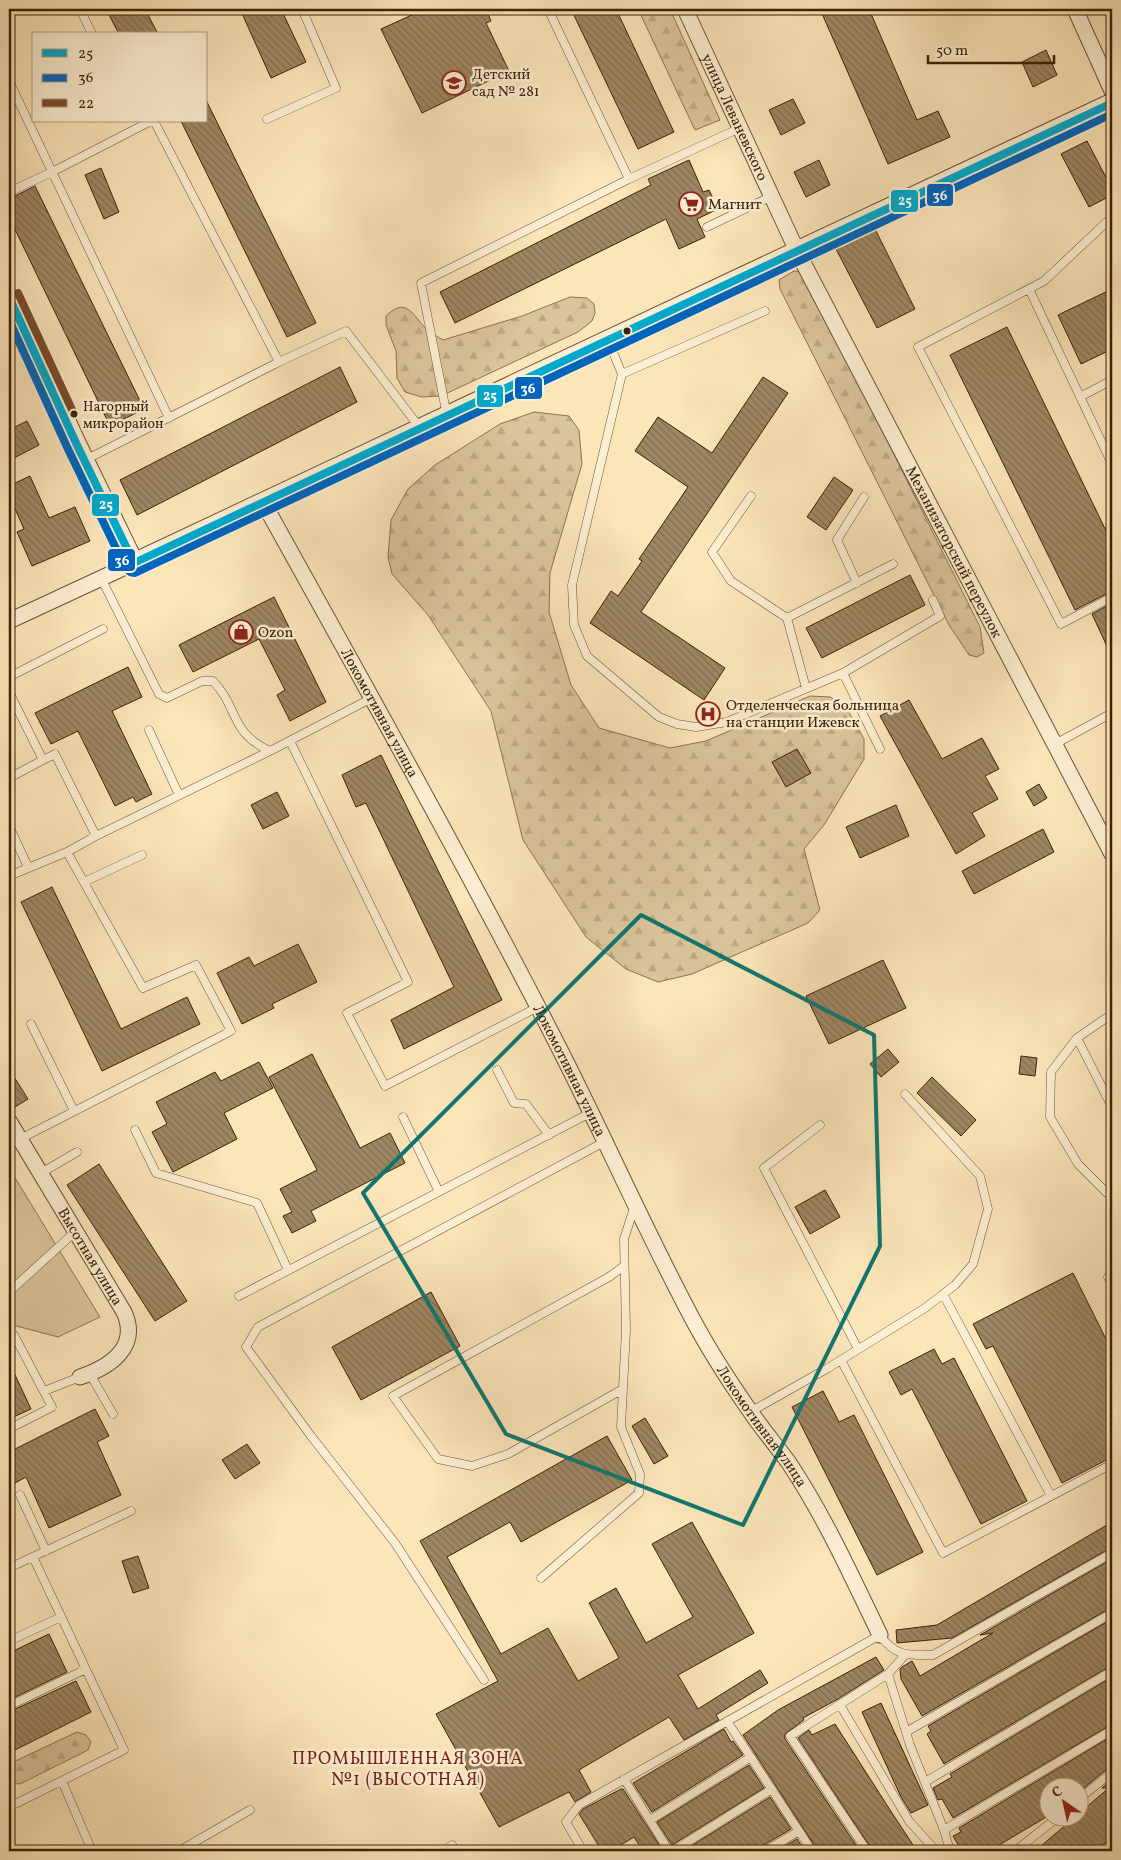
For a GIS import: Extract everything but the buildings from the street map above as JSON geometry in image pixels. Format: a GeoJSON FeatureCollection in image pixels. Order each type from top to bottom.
{"type":"FeatureCollection","features":[{"type":"Feature","properties":{"kind":"street","name":"улица Леваневского"},"geometry":{"type":"LineString","coordinates":[[684,9],[797,251]]}},
{"type":"Feature","properties":{"kind":"street"},"geometry":{"type":"LineString","coordinates":[[1075,9],[1112,91]]}},
{"type":"Feature","properties":{"kind":"street"},"geometry":{"type":"LineString","coordinates":[[9,621],[1112,103]]}},
{"type":"Feature","properties":{"kind":"street","name":"Механизаторский переулок"},"geometry":{"type":"LineString","coordinates":[[797,251],[1112,854]]}},
{"type":"Feature","properties":{"kind":"street"},"geometry":{"type":"LineString","coordinates":[[9,297],[84,461],[134,563]]}},
{"type":"Feature","properties":{"kind":"street","name":"Локомотивная улица"},"geometry":{"type":"LineString","coordinates":[[263,502],[372,698],[538,1008],[592,1112],[693,1320],[718,1365],[788,1463],[820,1516],[839,1550],[880,1635]]}},
{"type":"Feature","properties":{"kind":"street","name":"Высотная улица"},"geometry":{"type":"LineString","coordinates":[[9,1122],[130,1324],[127,1343],[121,1351],[100,1370],[85,1375]]}},
{"type":"Feature","properties":{"kind":"lane"},"geometry":{"type":"LineString","coordinates":[[80,9],[91,32]]}},
{"type":"Feature","properties":{"kind":"lane"},"geometry":{"type":"LineString","coordinates":[[267,119],[336,88],[302,9]]}},
{"type":"Feature","properties":{"kind":"lane"},"geometry":{"type":"LineString","coordinates":[[548,9],[629,179]]}},
{"type":"Feature","properties":{"kind":"lane"},"geometry":{"type":"LineString","coordinates":[[9,81],[170,418]]}},
{"type":"Feature","properties":{"kind":"lane"},"geometry":{"type":"LineString","coordinates":[[153,122],[279,362]]}},
{"type":"Feature","properties":{"kind":"lane"},"geometry":{"type":"LineString","coordinates":[[9,192],[52,172],[138,124]]}},
{"type":"Feature","properties":{"kind":"lane"},"geometry":{"type":"LineString","coordinates":[[446,416],[421,283],[629,179],[740,128]]}},
{"type":"Feature","properties":{"kind":"lane"},"geometry":{"type":"LineString","coordinates":[[707,227],[772,196]]}},
{"type":"Feature","properties":{"kind":"lane"},"geometry":{"type":"LineString","coordinates":[[1111,221],[1044,281],[918,347],[1061,624],[1112,597]]}},
{"type":"Feature","properties":{"kind":"lane"},"geometry":{"type":"LineString","coordinates":[[1029,289],[1112,461]]}},
{"type":"Feature","properties":{"kind":"lane"},"geometry":{"type":"LineString","coordinates":[[622,374],[765,310]]}},
{"type":"Feature","properties":{"kind":"lane"},"geometry":{"type":"LineString","coordinates":[[84,461],[279,362],[346,331],[420,428]]}},
{"type":"Feature","properties":{"kind":"lane"},"geometry":{"type":"LineString","coordinates":[[608,340],[622,374],[572,584],[574,626],[587,656],[613,680],[659,717],[677,724],[696,727],[727,722],[842,673],[940,616],[933,600]]}},
{"type":"Feature","properties":{"kind":"lane"},"geometry":{"type":"LineString","coordinates":[[1080,397],[1112,380]]}},
{"type":"Feature","properties":{"kind":"lane"},"geometry":{"type":"LineString","coordinates":[[751,496],[712,552],[731,581],[787,618],[806,688]]}},
{"type":"Feature","properties":{"kind":"lane"},"geometry":{"type":"LineString","coordinates":[[857,582],[837,540],[864,497]]}},
{"type":"Feature","properties":{"kind":"lane"},"geometry":{"type":"LineString","coordinates":[[787,618],[893,564]]}},
{"type":"Feature","properties":{"kind":"lane"},"geometry":{"type":"LineString","coordinates":[[101,578],[159,694],[167,698],[202,681],[213,682],[222,690],[239,728],[245,735],[270,751]]}},
{"type":"Feature","properties":{"kind":"lane"},"geometry":{"type":"LineString","coordinates":[[9,677],[103,629]]}},
{"type":"Feature","properties":{"kind":"lane"},"geometry":{"type":"LineString","coordinates":[[842,673],[880,749]]}},
{"type":"Feature","properties":{"kind":"lane"},"geometry":{"type":"LineString","coordinates":[[9,692],[43,760]]}},
{"type":"Feature","properties":{"kind":"lane"},"geometry":{"type":"LineString","coordinates":[[9,876],[67,852],[372,698]]}},
{"type":"Feature","properties":{"kind":"lane"},"geometry":{"type":"LineString","coordinates":[[1055,744],[1112,713]]}},
{"type":"Feature","properties":{"kind":"lane"},"geometry":{"type":"LineString","coordinates":[[149,730],[178,796]]}},
{"type":"Feature","properties":{"kind":"lane"},"geometry":{"type":"LineString","coordinates":[[290,741],[408,982],[348,1013],[385,1086],[538,1008]]}},
{"type":"Feature","properties":{"kind":"lane"},"geometry":{"type":"LineString","coordinates":[[9,778],[55,754],[96,836]]}},
{"type":"Feature","properties":{"kind":"lane"},"geometry":{"type":"LineString","coordinates":[[9,826],[28,867]]}},
{"type":"Feature","properties":{"kind":"lane"},"geometry":{"type":"LineString","coordinates":[[20,1139],[231,1031],[196,965],[142,988],[67,852]]}},
{"type":"Feature","properties":{"kind":"lane"},"geometry":{"type":"LineString","coordinates":[[84,882],[142,855]]}},
{"type":"Feature","properties":{"kind":"lane"},"geometry":{"type":"LineString","coordinates":[[1112,1014],[1077,1038],[1051,1072],[1050,1117],[1078,1164],[1107,1193],[1112,1190]]}},
{"type":"Feature","properties":{"kind":"lane"},"geometry":{"type":"LineString","coordinates":[[31,1024],[74,1112]]}},
{"type":"Feature","properties":{"kind":"lane"},"geometry":{"type":"LineString","coordinates":[[1077,1038],[1112,1107]]}},
{"type":"Feature","properties":{"kind":"lane"},"geometry":{"type":"LineString","coordinates":[[497,1070],[514,1102],[526,1104],[549,1135]]}},
{"type":"Feature","properties":{"kind":"lane"},"geometry":{"type":"LineString","coordinates":[[750,1412],[858,1350],[925,1308],[955,1285],[973,1264],[988,1209],[980,1176],[905,1094]]}},
{"type":"Feature","properties":{"kind":"lane"},"geometry":{"type":"LineString","coordinates":[[239,1296],[592,1112]]}},
{"type":"Feature","properties":{"kind":"lane"},"geometry":{"type":"LineString","coordinates":[[403,1117],[439,1192]]}},
{"type":"Feature","properties":{"kind":"lane"},"geometry":{"type":"LineString","coordinates":[[820,1126],[764,1168],[858,1350]]}},
{"type":"Feature","properties":{"kind":"lane"},"geometry":{"type":"LineString","coordinates":[[136,1130],[156,1173],[257,1203],[288,1270]]}},
{"type":"Feature","properties":{"kind":"lane"},"geometry":{"type":"LineString","coordinates":[[484,1680],[394,1543],[311,1436],[246,1346],[258,1327],[606,1141]]}},
{"type":"Feature","properties":{"kind":"lane"},"geometry":{"type":"LineString","coordinates":[[40,1173],[77,1152]]}},
{"type":"Feature","properties":{"kind":"lane"},"geometry":{"type":"LineString","coordinates":[[541,1578],[639,1493],[640,1474],[621,1427],[626,1330],[624,1239],[636,1203]]}},
{"type":"Feature","properties":{"kind":"lane"},"geometry":{"type":"LineString","coordinates":[[9,1292],[76,1231]]}},
{"type":"Feature","properties":{"kind":"lane"},"geometry":{"type":"LineString","coordinates":[[623,1389],[508,1454],[472,1466],[438,1459],[393,1396],[609,1277],[624,1266]]}},
{"type":"Feature","properties":{"kind":"lane"},"geometry":{"type":"LineString","coordinates":[[1108,1277],[1112,1286]]}},
{"type":"Feature","properties":{"kind":"lane"},"geometry":{"type":"LineString","coordinates":[[943,1294],[1051,1496]]}},
{"type":"Feature","properties":{"kind":"lane"},"geometry":{"type":"LineString","coordinates":[[9,1334],[14,1335],[52,1406],[9,1429]]}},
{"type":"Feature","properties":{"kind":"lane"},"geometry":{"type":"LineString","coordinates":[[841,1360],[943,1553],[1112,1464]]}},
{"type":"Feature","properties":{"kind":"lane"},"geometry":{"type":"LineString","coordinates":[[44,1390],[85,1375],[113,1414]]}},
{"type":"Feature","properties":{"kind":"lane"},"geometry":{"type":"LineString","coordinates":[[20,1495],[46,1551]]}},
{"type":"Feature","properties":{"kind":"lane"},"geometry":{"type":"LineString","coordinates":[[9,1568],[131,1511]]}},
{"type":"Feature","properties":{"kind":"lane"},"geometry":{"type":"LineString","coordinates":[[584,1851],[566,1822],[579,1805],[624,1779],[880,1635],[886,1645],[905,1655],[933,1655],[1112,1553]]}},
{"type":"Feature","properties":{"kind":"lane"},"geometry":{"type":"LineString","coordinates":[[9,1807],[124,1750],[33,1557]]}},
{"type":"Feature","properties":{"kind":"lane"},"geometry":{"type":"LineString","coordinates":[[906,1732],[1112,1613]]}},
{"type":"Feature","properties":{"kind":"lane"},"geometry":{"type":"LineString","coordinates":[[9,1641],[61,1617]]}},
{"type":"Feature","properties":{"kind":"lane"},"geometry":{"type":"LineString","coordinates":[[867,1851],[790,1736],[888,1674],[905,1655]]}},
{"type":"Feature","properties":{"kind":"lane"},"geometry":{"type":"LineString","coordinates":[[9,1706],[86,1669]]}},
{"type":"Feature","properties":{"kind":"lane"},"geometry":{"type":"LineString","coordinates":[[925,1782],[1112,1671]]}},
{"type":"Feature","properties":{"kind":"lane"},"geometry":{"type":"LineString","coordinates":[[888,1674],[906,1732],[944,1830],[950,1851]]}},
{"type":"Feature","properties":{"kind":"lane"},"geometry":{"type":"LineString","coordinates":[[840,1705],[909,1821],[936,1851]]}},
{"type":"Feature","properties":{"kind":"lane"},"geometry":{"type":"LineString","coordinates":[[727,1721],[812,1851]]}},
{"type":"Feature","properties":{"kind":"lane"},"geometry":{"type":"LineString","coordinates":[[944,1830],[1112,1730]]}},
{"type":"Feature","properties":{"kind":"lane"},"geometry":{"type":"LineString","coordinates":[[650,1820],[750,1757]]}},
{"type":"Feature","properties":{"kind":"lane"},"geometry":{"type":"LineString","coordinates":[[1088,1792],[1112,1772]]}},
{"type":"Feature","properties":{"kind":"lane"},"geometry":{"type":"LineString","coordinates":[[624,1779],[668,1851]]}},
{"type":"Feature","properties":{"kind":"lane"},"geometry":{"type":"LineString","coordinates":[[62,1781],[92,1851]]}},
{"type":"Feature","properties":{"kind":"lane"},"geometry":{"type":"LineString","coordinates":[[672,1851],[772,1789]]}},
{"type":"Feature","properties":{"kind":"lane"},"geometry":{"type":"LineString","coordinates":[[179,1851],[250,1810]]}},
{"type":"Feature","properties":{"kind":"lane"},"geometry":{"type":"LineString","coordinates":[[1016,1851],[1045,1828]]}},
{"type":"Feature","properties":{"kind":"lane"},"geometry":{"type":"LineString","coordinates":[[765,1851],[799,1831]]}},
{"type":"Feature","properties":{"kind":"lane"},"geometry":{"type":"LineString","coordinates":[[1102,1851],[1112,1843]]}},
{"type":"Feature","properties":{"kind":"lane"},"geometry":{"type":"LineString","coordinates":[[444,1851],[452,1845],[456,1851]]}},
{"type":"Feature","properties":{"kind":"highlighted area"},"geometry":{"type":"Polygon","coordinates":[[[641,915],[874,1035],[880,1246],[743,1525],[506,1434],[363,1193],[641,915]]]}},
{"type":"Feature","properties":{"kind":"green space"},"geometry":{"type":"Polygon","coordinates":[[[638,9],[670,9],[720,120],[695,130],[638,9]]]}},
{"type":"Feature","properties":{"kind":"green space"},"geometry":{"type":"Polygon","coordinates":[[[794,271],[803,272],[980,627],[984,653],[977,657],[969,655],[949,625],[780,289],[779,280],[794,271]]]}},
{"type":"Feature","properties":{"kind":"green space"},"geometry":{"type":"Polygon","coordinates":[[[570,297],[587,298],[594,304],[595,313],[592,321],[578,332],[441,396],[422,397],[405,392],[397,378],[396,351],[386,325],[386,316],[393,310],[404,308],[409,310],[428,330],[443,340],[522,316],[570,297]]]}},
{"type":"Feature","properties":{"kind":"green space"},"geometry":{"type":"Polygon","coordinates":[[[534,412],[569,416],[579,430],[582,464],[550,573],[549,612],[571,685],[599,728],[670,748],[706,741],[810,696],[830,697],[846,707],[864,739],[864,759],[824,825],[804,849],[820,910],[808,923],[692,974],[658,982],[626,969],[586,937],[523,840],[491,711],[428,615],[392,574],[388,557],[391,520],[408,489],[435,465],[500,424],[534,412]]]}},
{"type":"Feature","properties":{"kind":"green space"},"geometry":{"type":"Polygon","coordinates":[[[9,1168],[100,1317],[58,1337],[9,1324],[9,1168]]]}},
{"type":"Feature","properties":{"kind":"green space"},"geometry":{"type":"Polygon","coordinates":[[[77,1732],[86,1735],[91,1742],[88,1750],[20,1784],[9,1783],[9,1764],[77,1732]]]}},
{"type":"Feature","properties":{"kind":"transit line","name":"25"},"geometry":{"type":"LineString","coordinates":[[9,297],[134,563],[1112,103]]}},
{"type":"Feature","properties":{"kind":"transit line","name":"36"},"geometry":{"type":"LineString","coordinates":[[9,320],[125,567],[130,572],[135,573],[1112,114]]}},
{"type":"Feature","properties":{"kind":"transit line","name":"22"},"geometry":{"type":"LineString","coordinates":[[18,293],[74,414]]}},
{"type":"Feature","properties":{"kind":"place","name":"Детский сад № 281"},"geometry":{"type":"Point","coordinates":[454,83]}},
{"type":"Feature","properties":{"kind":"place","name":"Магнит"},"geometry":{"type":"Point","coordinates":[691,204]}},
{"type":"Feature","properties":{"kind":"place","name":"Нагорный микрорайон"},"geometry":{"type":"Point","coordinates":[74,414]}},
{"type":"Feature","properties":{"kind":"place","name":"Ozon"},"geometry":{"type":"Point","coordinates":[241,632]}},
{"type":"Feature","properties":{"kind":"place","name":"Отделенческая больница на станции Ижевск"},"geometry":{"type":"Point","coordinates":[708,714]}},
{"type":"Feature","properties":{"kind":"district","name":"ПРОМЫШЛЕННАЯ ЗОНА №1 (ВЫСОТНАЯ)"},"geometry":{"type":"Point","coordinates":[408,1768]}}]}
